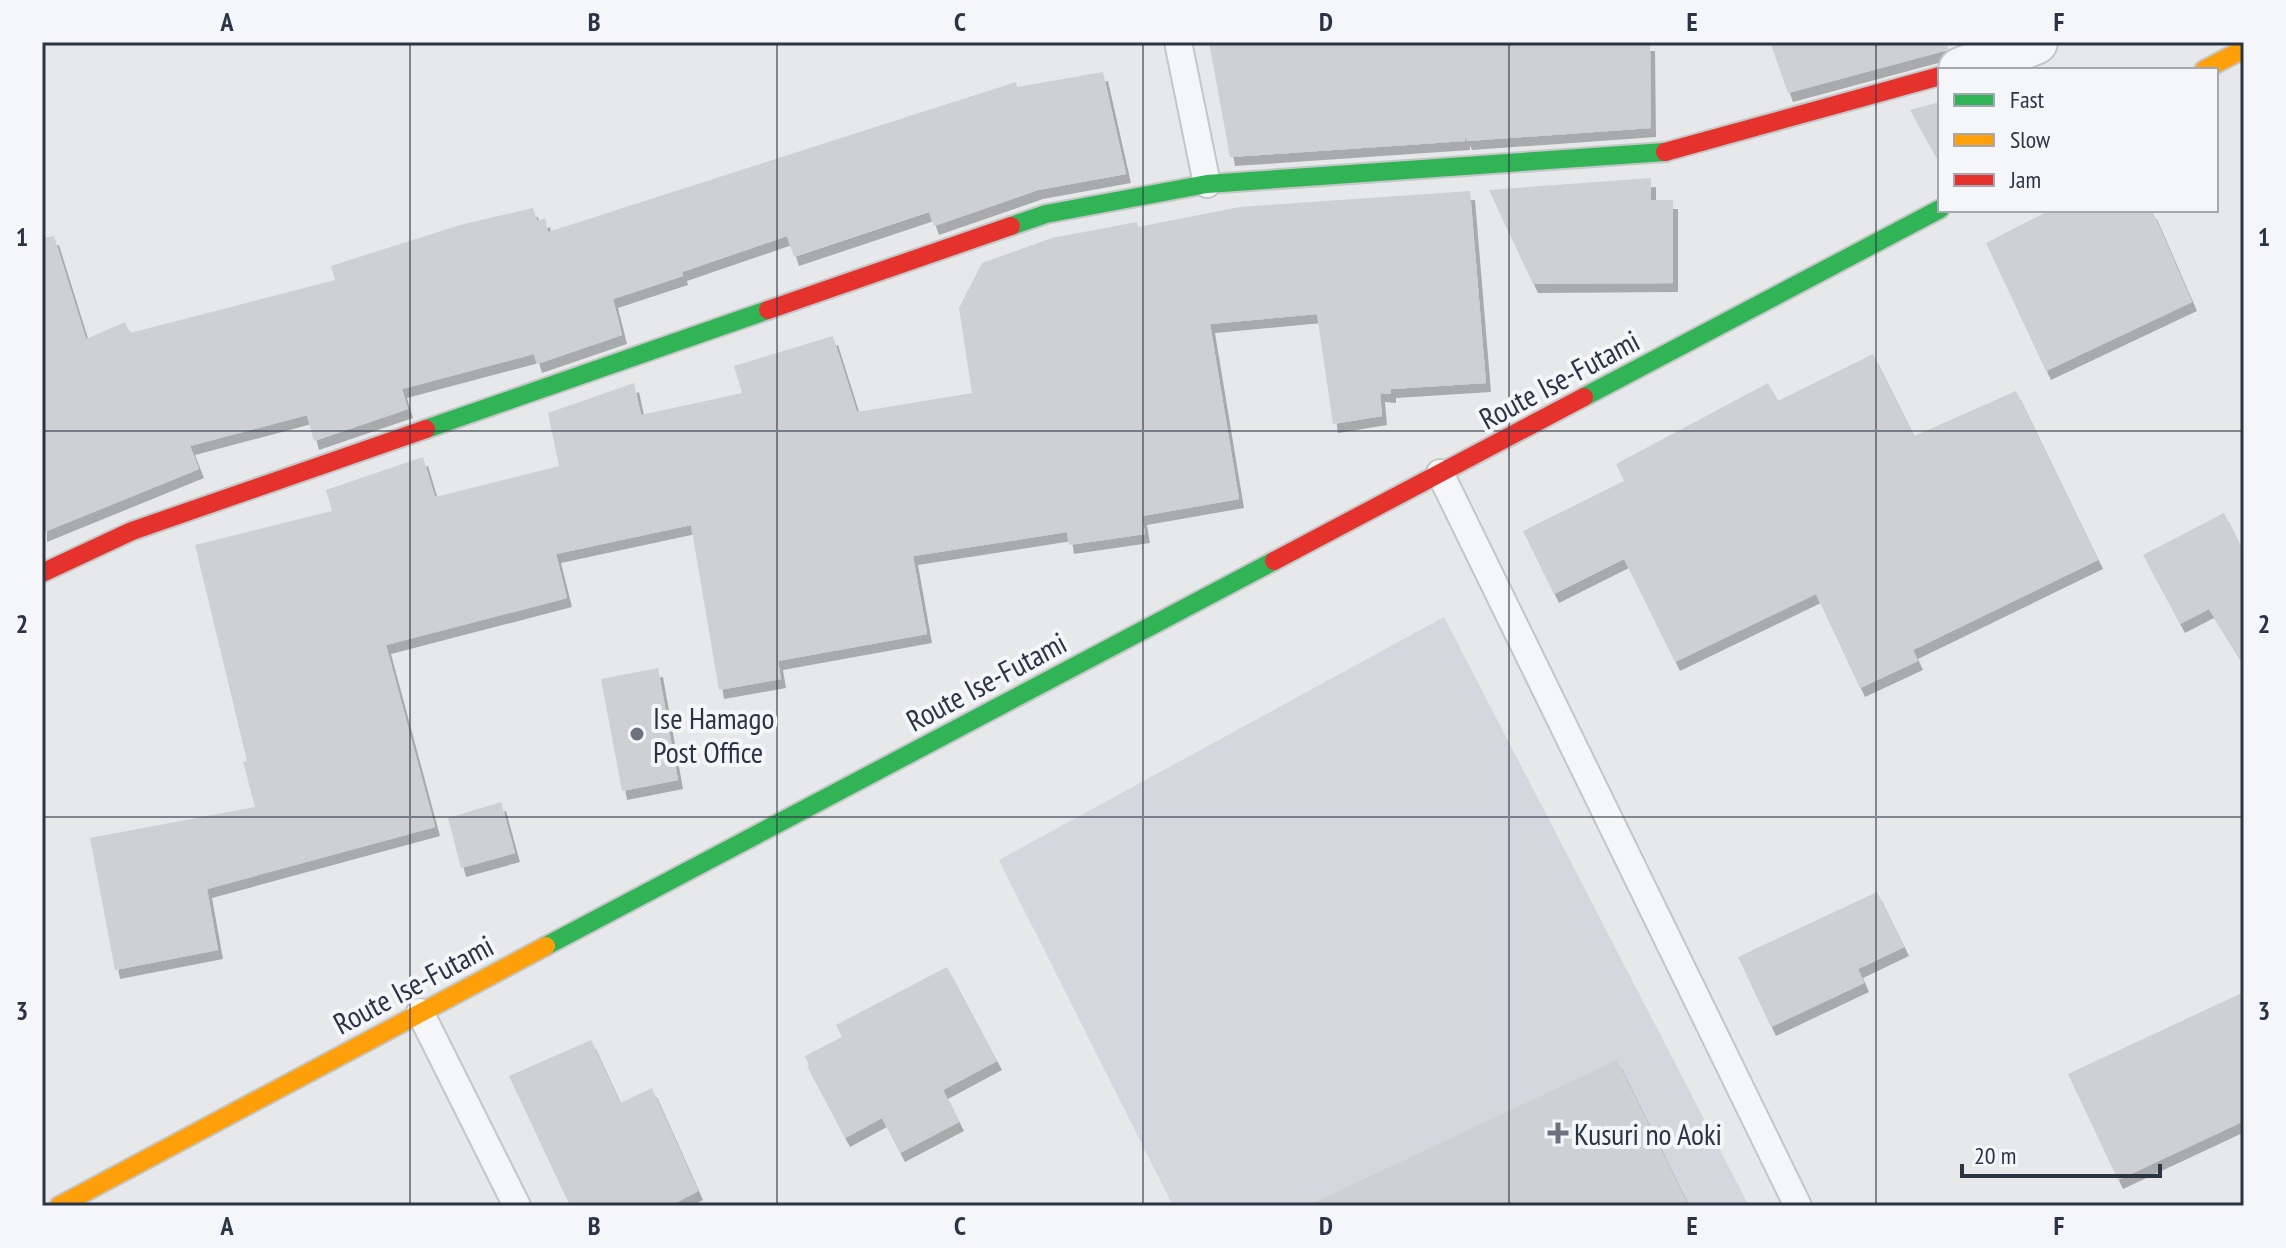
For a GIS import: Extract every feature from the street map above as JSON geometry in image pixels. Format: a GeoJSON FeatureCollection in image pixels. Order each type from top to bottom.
{"type":"FeatureCollection","features":[{"type":"Feature","properties":{"kind":"main road"},"geometry":{"type":"LineString","coordinates":[[2208,68],[2244,49]]}},
{"type":"Feature","properties":{"kind":"main road"},"geometry":{"type":"LineString","coordinates":[[42,573],[132,531],[1046,214],[1207,184],[1670,152],[1938,77]]}},
{"type":"Feature","properties":{"kind":"main road","name":"Route Ise-Futami"},"geometry":{"type":"LineString","coordinates":[[59,1206],[1938,210]]}},
{"type":"Feature","properties":{"kind":"street"},"geometry":{"type":"LineString","coordinates":[[1966,68],[2035,42]]}},
{"type":"Feature","properties":{"kind":"lane"},"geometry":{"type":"LineString","coordinates":[[1178,42],[1207,184]]}},
{"type":"Feature","properties":{"kind":"lane"},"geometry":{"type":"LineString","coordinates":[[1440,473],[1798,1206]]}},
{"type":"Feature","properties":{"kind":"lane"},"geometry":{"type":"LineString","coordinates":[[420,1012],[517,1206]]}},
{"type":"Feature","properties":{"kind":"shaded area"},"geometry":{"type":"Polygon","coordinates":[[[1444,617],[1749,1206],[1173,1206],[999,860],[1444,617]]]}},
{"type":"Feature","properties":{"kind":"building"},"geometry":{"type":"Polygon","coordinates":[[[1209,42],[1650,42],[1651,128],[1467,141],[1465,136],[1465,141],[1230,157],[1209,42]]]}},
{"type":"Feature","properties":{"kind":"building"},"geometry":{"type":"Polygon","coordinates":[[[1770,42],[1947,42],[1948,50],[1788,93],[1770,42]]]}},
{"type":"Feature","properties":{"kind":"building"},"geometry":{"type":"Polygon","coordinates":[[[1103,72],[1126,174],[1038,190],[934,226],[929,212],[794,257],[787,236],[613,299],[622,335],[537,364],[534,354],[402,389],[408,409],[314,441],[307,415],[190,446],[199,469],[42,533],[42,238],[54,236],[86,339],[125,322],[130,333],[335,280],[331,266],[460,225],[533,208],[537,221],[545,218],[548,232],[1016,82],[1017,87],[1103,72]]]}},
{"type":"Feature","properties":{"kind":"building"},"geometry":{"type":"Polygon","coordinates":[[[1938,103],[1938,160],[1910,110],[1938,103]]]}},
{"type":"Feature","properties":{"kind":"building"},"geometry":{"type":"Polygon","coordinates":[[[1651,178],[1651,200],[1673,200],[1673,283],[1533,284],[1489,190],[1651,178]]]}},
{"type":"Feature","properties":{"kind":"building"},"geometry":{"type":"Polygon","coordinates":[[[1470,191],[1486,383],[1391,389],[1391,394],[1380,393],[1382,416],[1333,424],[1317,314],[1210,324],[1239,499],[1142,516],[1145,534],[1069,545],[1067,532],[913,556],[927,634],[778,661],[781,679],[719,690],[691,525],[556,554],[567,598],[386,645],[435,827],[207,889],[218,950],[115,970],[90,838],[255,807],[243,762],[247,761],[195,545],[332,511],[326,490],[423,457],[435,497],[559,466],[548,413],[634,383],[641,415],[742,393],[734,366],[833,336],[857,412],[972,393],[959,308],[982,263],[1052,238],[1137,222],[1138,227],[1240,207],[1470,191]]]}},
{"type":"Feature","properties":{"kind":"building"},"geometry":{"type":"Polygon","coordinates":[[[2046,212],[2153,212],[2192,302],[2046,371],[1986,243],[2046,212]]]}},
{"type":"Feature","properties":{"kind":"building"},"geometry":{"type":"Polygon","coordinates":[[[1873,354],[1914,436],[2016,391],[2098,560],[1913,650],[1918,661],[1860,688],[1816,594],[1675,662],[1624,559],[1554,594],[1523,531],[1624,481],[1616,464],[1768,383],[1778,401],[1873,354]]]}},
{"type":"Feature","properties":{"kind":"building"},"geometry":{"type":"Polygon","coordinates":[[[2224,513],[2244,554],[2244,665],[2209,609],[2180,624],[2143,555],[2224,513]]]}},
{"type":"Feature","properties":{"kind":"building"},"geometry":{"type":"Polygon","coordinates":[[[658,668],[678,780],[622,791],[601,679],[658,668]]]}},
{"type":"Feature","properties":{"kind":"building"},"geometry":{"type":"Polygon","coordinates":[[[501,802],[515,853],[461,868],[448,818],[501,802]]]}},
{"type":"Feature","properties":{"kind":"building"},"geometry":{"type":"Polygon","coordinates":[[[1877,892],[1904,947],[1858,969],[1864,983],[1771,1027],[1738,957],[1877,892]]]}},
{"type":"Feature","properties":{"kind":"building"},"geometry":{"type":"Polygon","coordinates":[[[947,967],[997,1061],[943,1090],[959,1122],[900,1153],[882,1118],[845,1138],[807,1066],[805,1056],[842,1037],[836,1025],[947,967]]]}},
{"type":"Feature","properties":{"kind":"building"},"geometry":{"type":"Polygon","coordinates":[[[2244,992],[2244,1121],[2118,1180],[2068,1074],[2244,992]]]}},
{"type":"Feature","properties":{"kind":"building"},"geometry":{"type":"Polygon","coordinates":[[[591,1040],[620,1103],[652,1088],[698,1191],[670,1206],[570,1206],[509,1076],[591,1040]]]}},
{"type":"Feature","properties":{"kind":"building","name":"Kusuri no Aoki"},"geometry":{"type":"Polygon","coordinates":[[[1617,1060],[1689,1206],[1307,1206],[1617,1060]]]}},
{"type":"Feature","properties":{"kind":"traffic: fast"},"geometry":{"type":"LineString","coordinates":[[1011,226],[1046,214],[1207,184],[1665,152]]}},
{"type":"Feature","properties":{"kind":"traffic: fast"},"geometry":{"type":"LineString","coordinates":[[1584,397],[1938,210]]}},
{"type":"Feature","properties":{"kind":"traffic: fast"},"geometry":{"type":"LineString","coordinates":[[426,429],[768,310]]}},
{"type":"Feature","properties":{"kind":"traffic: fast"},"geometry":{"type":"LineString","coordinates":[[546,946],[1274,561]]}},
{"type":"Feature","properties":{"kind":"traffic: slow"},"geometry":{"type":"LineString","coordinates":[[2208,68],[2244,49]]}},
{"type":"Feature","properties":{"kind":"traffic: slow"},"geometry":{"type":"LineString","coordinates":[[59,1206],[546,946]]}},
{"type":"Feature","properties":{"kind":"traffic: jam"},"geometry":{"type":"LineString","coordinates":[[1665,152],[1938,77]]}},
{"type":"Feature","properties":{"kind":"traffic: jam"},"geometry":{"type":"LineString","coordinates":[[768,310],[1011,226]]}},
{"type":"Feature","properties":{"kind":"traffic: jam"},"geometry":{"type":"LineString","coordinates":[[1274,561],[1584,397]]}},
{"type":"Feature","properties":{"kind":"traffic: jam"},"geometry":{"type":"LineString","coordinates":[[42,573],[132,531],[426,429]]}},
{"type":"Feature","properties":{"kind":"place","name":"Ise Hamago Post Office"},"geometry":{"type":"Point","coordinates":[637,734]}},
{"type":"Feature","properties":{"kind":"place","name":"Kusuri no Aoki"},"geometry":{"type":"Point","coordinates":[1558,1133]}}]}
